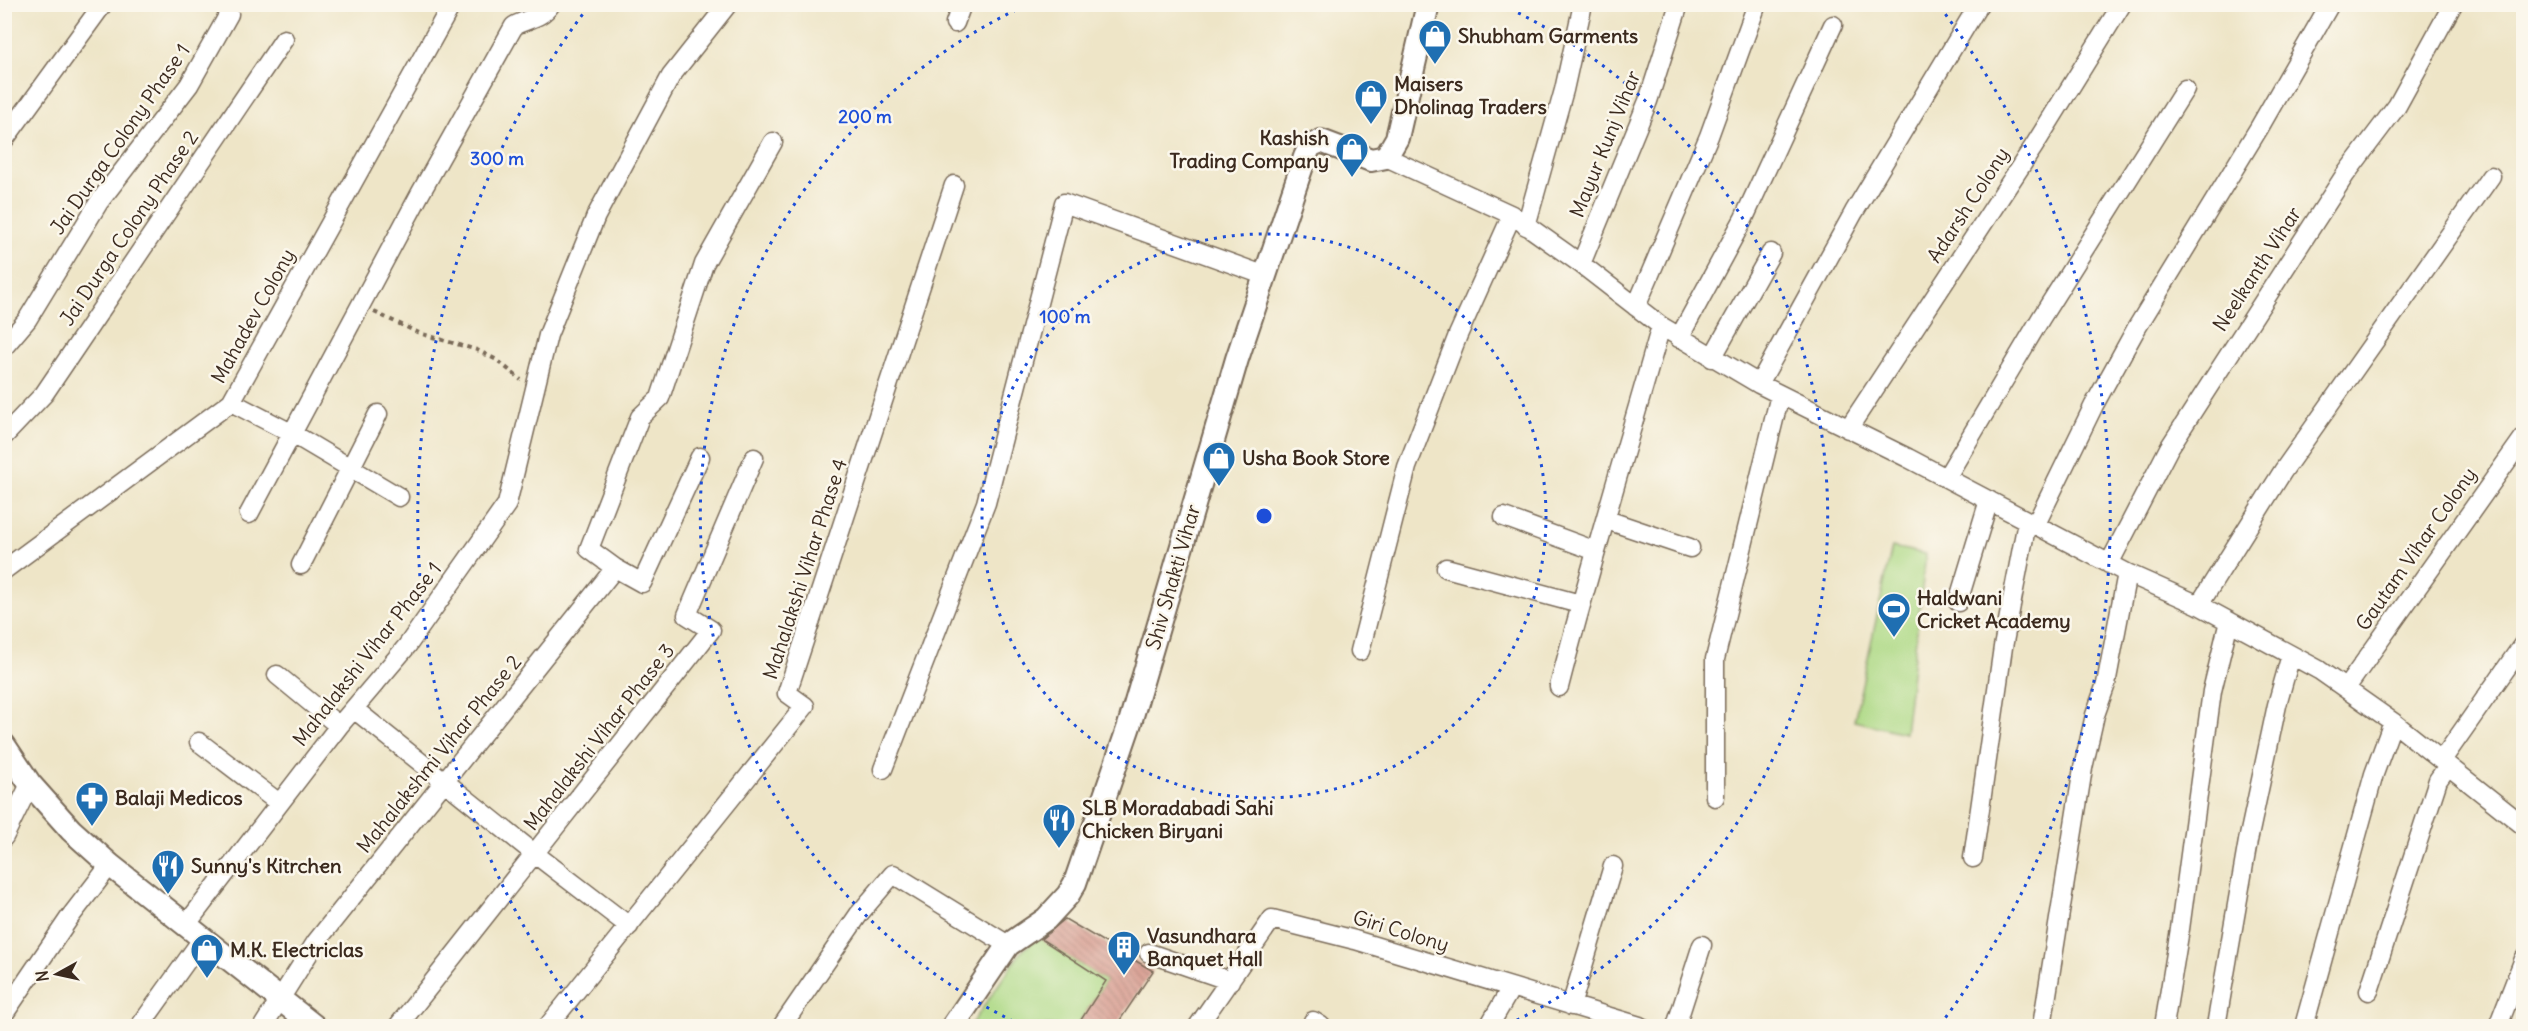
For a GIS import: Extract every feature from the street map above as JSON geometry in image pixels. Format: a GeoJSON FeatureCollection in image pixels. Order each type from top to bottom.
{"type":"FeatureCollection","features":[{"type":"Feature","properties":{"kind":"street"},"geometry":{"type":"LineString","coordinates":[[4,140],[104,4]]}},
{"type":"Feature","properties":{"kind":"street","name":"Mahadev Colony"},"geometry":{"type":"LineString","coordinates":[[4,570],[231,402],[452,4]]}},
{"type":"Feature","properties":{"kind":"street"},"geometry":{"type":"LineString","coordinates":[[249,514],[420,194],[514,26],[541,16],[551,4]]}},
{"type":"Feature","properties":{"kind":"street","name":"Mahalakshi Vihar Phase 1"},"geometry":{"type":"LineString","coordinates":[[140,1026],[194,932],[279,803],[339,726],[407,646],[507,504],[549,334],[596,216],[671,76],[728,4]]}},
{"type":"Feature","properties":{"kind":"street"},"geometry":{"type":"LineString","coordinates":[[955,24],[962,4]]}},
{"type":"Feature","properties":{"kind":"street"},"geometry":{"type":"LineString","coordinates":[[1428,4],[1397,138],[1386,157],[1519,221],[1581,264],[1661,326],[1758,384],[1989,500],[2109,564],[2199,605],[2291,655],[2346,688],[2521,818]]}},
{"type":"Feature","properties":{"kind":"street"},"geometry":{"type":"LineString","coordinates":[[1360,651],[1407,467],[1458,335],[1519,221],[1564,90],[1583,4]]}},
{"type":"Feature","properties":{"kind":"street","name":"Mayur Kunj Vihar"},"geometry":{"type":"LineString","coordinates":[[1581,264],[1648,101],[1679,4]]}},
{"type":"Feature","properties":{"kind":"street"},"geometry":{"type":"LineString","coordinates":[[1636,307],[1709,136],[1757,4]]}},
{"type":"Feature","properties":{"kind":"street"},"geometry":{"type":"LineString","coordinates":[[1758,384],[1854,212],[1979,4]]}},
{"type":"Feature","properties":{"kind":"street","name":"Adarsh Colony"},"geometry":{"type":"LineString","coordinates":[[1848,429],[2034,146],[2122,4]]}},
{"type":"Feature","properties":{"kind":"street"},"geometry":{"type":"LineString","coordinates":[[1973,858],[2003,647],[2031,524],[2136,329],[2259,129],[2330,4]]}},
{"type":"Feature","properties":{"kind":"street","name":"Neelkanth Vihar"},"geometry":{"type":"LineString","coordinates":[[2109,564],[2169,448],[2345,175],[2397,106],[2453,4]]}},
{"type":"Feature","properties":{"kind":"street","name":"Jai Durga Colony Phase 1"},"geometry":{"type":"LineString","coordinates":[[4,347],[27,320],[99,202],[189,85],[229,14]]}},
{"type":"Feature","properties":{"kind":"street"},"geometry":{"type":"LineString","coordinates":[[1679,338],[1744,218],[1833,25]]}},
{"type":"Feature","properties":{"kind":"street","name":"Jai Durga Colony Phase 2"},"geometry":{"type":"LineString","coordinates":[[4,436],[44,394],[284,39]]}},
{"type":"Feature","properties":{"kind":"street"},"geometry":{"type":"LineString","coordinates":[[1946,478],[2041,318],[2185,89]]}},
{"type":"Feature","properties":{"kind":"street","name":"Shiv Shakti Vihar"},"geometry":{"type":"LineString","coordinates":[[953,1026],[1008,945],[1046,919],[1068,895],[1075,883],[1129,726],[1237,359],[1310,146],[1321,141],[1371,160],[1386,157]]}},
{"type":"Feature","properties":{"kind":"street"},"geometry":{"type":"LineString","coordinates":[[700,457],[642,583],[615,568],[589,549],[640,417],[660,398],[704,264],[773,142]]}},
{"type":"Feature","properties":{"kind":"street"},"geometry":{"type":"LineString","coordinates":[[2199,605],[2283,471],[2491,176]]}},
{"type":"Feature","properties":{"kind":"street","name":"Mahalakshi Vihar Phase 4"},"geometry":{"type":"LineString","coordinates":[[548,1026],[805,706],[787,693],[954,185]]}},
{"type":"Feature","properties":{"kind":"street"},"geometry":{"type":"LineString","coordinates":[[884,769],[986,502],[1064,203],[1266,276]]}},
{"type":"Feature","properties":{"kind":"street"},"geometry":{"type":"LineString","coordinates":[[1712,358],[1771,253]]}},
{"type":"Feature","properties":{"kind":"street"},"geometry":{"type":"LineString","coordinates":[[1559,687],[1580,603],[1607,519],[1661,326]]}},
{"type":"Feature","properties":{"kind":"street"},"geometry":{"type":"LineString","coordinates":[[1715,797],[1715,659],[1780,395]]}},
{"type":"Feature","properties":{"kind":"street"},"geometry":{"type":"LineString","coordinates":[[231,402],[293,434],[350,470],[399,497]]}},
{"type":"Feature","properties":{"kind":"street"},"geometry":{"type":"LineString","coordinates":[[301,565],[378,414]]}},
{"type":"Feature","properties":{"kind":"street","name":"Gautam Vihar Colony"},"geometry":{"type":"LineString","coordinates":[[2346,688],[2523,437]]}},
{"type":"Feature","properties":{"kind":"street","name":"Mahalakshi Vihar Phase 3"},"geometry":{"type":"LineString","coordinates":[[398,1026],[711,630],[687,615],[754,458]]}},
{"type":"Feature","properties":{"kind":"street"},"geometry":{"type":"LineString","coordinates":[[1958,602],[1989,500]]}},
{"type":"Feature","properties":{"kind":"street"},"geometry":{"type":"LineString","coordinates":[[1503,517],[1596,551]]}},
{"type":"Feature","properties":{"kind":"street"},"geometry":{"type":"LineString","coordinates":[[1607,519],[1690,548]]}},
{"type":"Feature","properties":{"kind":"street","name":"Mahalakshmi Vihar Phase 2"},"geometry":{"type":"LineString","coordinates":[[263,1026],[316,942],[446,783],[615,568]]}},
{"type":"Feature","properties":{"kind":"street"},"geometry":{"type":"LineString","coordinates":[[1446,568],[1580,603]]}},
{"type":"Feature","properties":{"kind":"street"},"geometry":{"type":"LineString","coordinates":[[2042,1026],[2083,768],[2095,714],[2106,684],[2127,573]]}},
{"type":"Feature","properties":{"kind":"street"},"geometry":{"type":"LineString","coordinates":[[2164,1026],[2180,929],[2212,691],[2229,621]]}},
{"type":"Feature","properties":{"kind":"street"},"geometry":{"type":"LineString","coordinates":[[2368,991],[2445,763],[2523,643]]}},
{"type":"Feature","properties":{"kind":"street"},"geometry":{"type":"LineString","coordinates":[[2216,1026],[2248,842],[2277,705],[2291,655]]}},
{"type":"Feature","properties":{"kind":"street"},"geometry":{"type":"LineString","coordinates":[[277,675],[339,726]]}},
{"type":"Feature","properties":{"kind":"street"},"geometry":{"type":"LineString","coordinates":[[354,709],[629,926]]}},
{"type":"Feature","properties":{"kind":"street"},"geometry":{"type":"LineString","coordinates":[[2304,1026],[2374,774],[2393,722]]}},
{"type":"Feature","properties":{"kind":"street"},"geometry":{"type":"LineString","coordinates":[[199,742],[279,803]]}},
{"type":"Feature","properties":{"kind":"street"},"geometry":{"type":"LineString","coordinates":[[4,745],[30,784],[71,830],[110,865],[314,1026]]}},
{"type":"Feature","properties":{"kind":"street"},"geometry":{"type":"LineString","coordinates":[[4,837],[30,784]]}},
{"type":"Feature","properties":{"kind":"street"},"geometry":{"type":"LineString","coordinates":[[4,1014],[70,917],[110,865]]}},
{"type":"Feature","properties":{"kind":"street"},"geometry":{"type":"LineString","coordinates":[[1571,1006],[1613,866]]}},
{"type":"Feature","properties":{"kind":"street"},"geometry":{"type":"LineString","coordinates":[[782,1026],[859,915],[893,874],[1008,945]]}},
{"type":"Feature","properties":{"kind":"street","name":"Giri Colony"},"geometry":{"type":"LineString","coordinates":[[1198,1026],[1272,919],[1355,940],[1633,1026]]}},
{"type":"Feature","properties":{"kind":"street"},"geometry":{"type":"LineString","coordinates":[[1676,1026],[1702,945]]}},
{"type":"Feature","properties":{"kind":"street"},"geometry":{"type":"LineString","coordinates":[[1149,953],[1230,981]]}},
{"type":"Feature","properties":{"kind":"street"},"geometry":{"type":"LineString","coordinates":[[2498,1026],[2518,992],[2523,959]]}},
{"type":"Feature","properties":{"kind":"street"},"geometry":{"type":"LineString","coordinates":[[1489,1026],[1511,988]]}},
{"type":"Feature","properties":{"kind":"path"},"geometry":{"type":"LineString","coordinates":[[362,306],[418,333],[477,350],[497,360],[535,393]]}},
{"type":"Feature","properties":{"kind":"green space","name":"Haldwani Cricket Academy"},"geometry":{"type":"Polygon","coordinates":[[[1892,547],[1926,554],[1905,733],[1854,721],[1892,547]]]}},
{"type":"Feature","properties":{"kind":"green space"},"geometry":{"type":"Polygon","coordinates":[[[1039,937],[1106,981],[1077,1026],[970,1026],[1021,952],[1039,937]]]}},
{"type":"Feature","properties":{"kind":"building","name":"Vasundhara Banquet Hall"},"geometry":{"type":"Polygon","coordinates":[[[1065,919],[1153,971],[1116,1026],[1077,1026],[1106,981],[1041,939],[1065,919]]]}},
{"type":"Feature","properties":{"kind":"place","name":"Shubham Garments"},"geometry":{"type":"Point","coordinates":[1435,65]}},
{"type":"Feature","properties":{"kind":"place","name":"Maisers Dholinag Traders"},"geometry":{"type":"Point","coordinates":[1371,125]}},
{"type":"Feature","properties":{"kind":"place","name":"Kashish Trading Company"},"geometry":{"type":"Point","coordinates":[1352,178]}},
{"type":"Feature","properties":{"kind":"place","name":"Usha Book Store"},"geometry":{"type":"Point","coordinates":[1219,487]}},
{"type":"Feature","properties":{"kind":"place","name":"Haldwani Cricket Academy"},"geometry":{"type":"Point","coordinates":[1894,638]}},
{"type":"Feature","properties":{"kind":"place","name":"Balaji Medicos"},"geometry":{"type":"Point","coordinates":[92,827]}},
{"type":"Feature","properties":{"kind":"place","name":"SLB Moradabadi Sahi Chicken Biryani"},"geometry":{"type":"Point","coordinates":[1059,849]}},
{"type":"Feature","properties":{"kind":"place","name":"Sunny's Kitrchen"},"geometry":{"type":"Point","coordinates":[168,895]}},
{"type":"Feature","properties":{"kind":"place","name":"Vasundhara Banquet Hall"},"geometry":{"type":"Point","coordinates":[1124,976]}},
{"type":"Feature","properties":{"kind":"place","name":"M.K. Electriclas"},"geometry":{"type":"Point","coordinates":[207,979]}}]}
